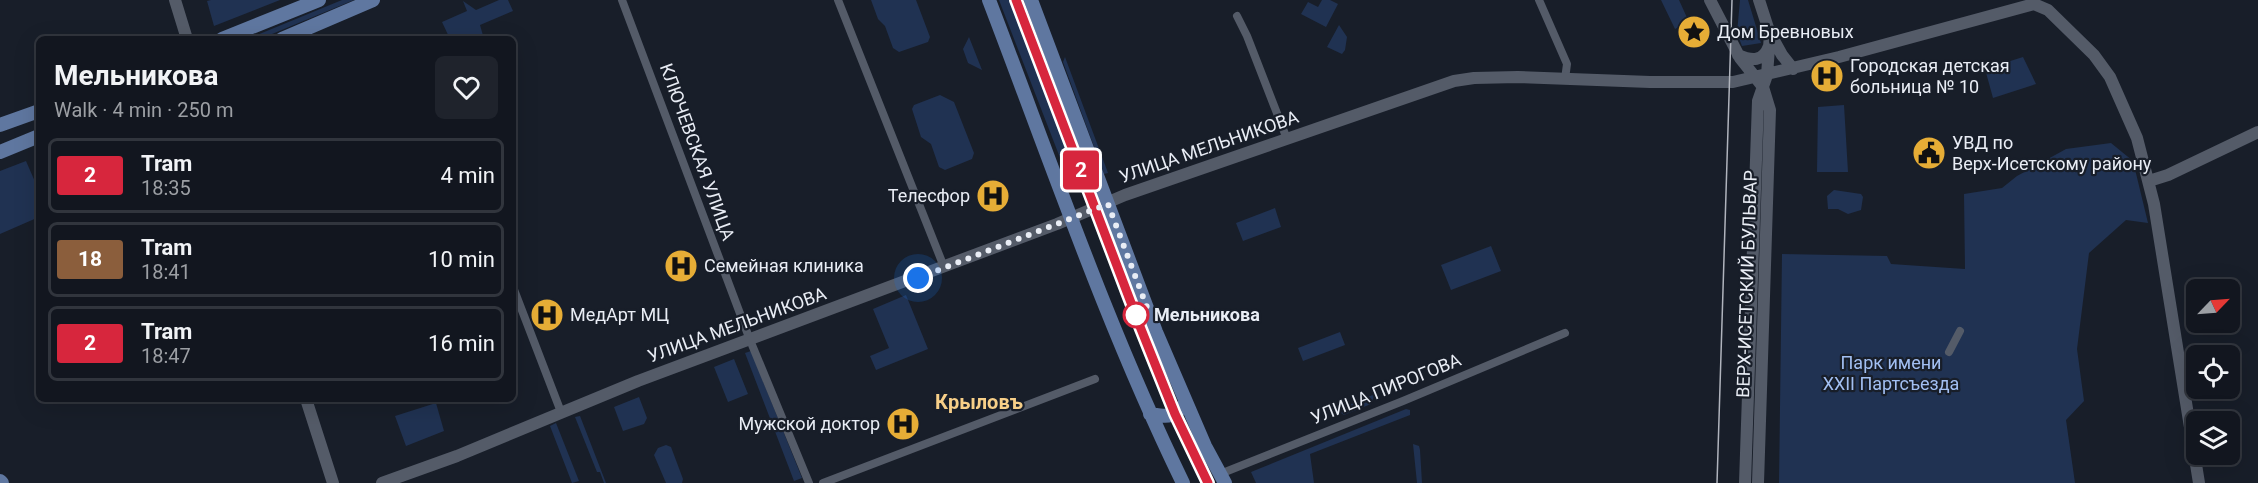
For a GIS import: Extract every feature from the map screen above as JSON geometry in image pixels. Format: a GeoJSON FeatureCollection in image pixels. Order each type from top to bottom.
{"type":"FeatureCollection","features":[{"type":"Feature","properties":{"kind":"main road"},"geometry":{"type":"LineString","coordinates":[[229,36],[318,0]]}},
{"type":"Feature","properties":{"kind":"main road"},"geometry":{"type":"LineString","coordinates":[[289,36],[373,0]]}},
{"type":"Feature","properties":{"kind":"main road"},"geometry":{"type":"LineString","coordinates":[[989,0],[1150,414],[1183,483]]}},
{"type":"Feature","properties":{"kind":"main road"},"geometry":{"type":"LineString","coordinates":[[1031,0],[1156,332],[1222,479]]}},
{"type":"Feature","properties":{"kind":"main road"},"geometry":{"type":"LineString","coordinates":[[0,125],[36,112]]}},
{"type":"Feature","properties":{"kind":"main road"},"geometry":{"type":"LineString","coordinates":[[0,152],[36,137]]}},
{"type":"Feature","properties":{"kind":"main road"},"geometry":{"type":"LineString","coordinates":[[0,158],[20,144]]}},
{"type":"Feature","properties":{"kind":"main road"},"geometry":{"type":"LineString","coordinates":[[1150,414],[1168,417],[1175,414],[1186,403]]}},
{"type":"Feature","properties":{"kind":"street"},"geometry":{"type":"LineString","coordinates":[[175,0],[187,36]]}},
{"type":"Feature","properties":{"kind":"street","name":"КЛЮЧЕВСКАЯ УЛИЦА"},"geometry":{"type":"LineString","coordinates":[[622,0],[750,340],[809,483]]}},
{"type":"Feature","properties":{"kind":"street"},"geometry":{"type":"LineString","coordinates":[[838,0],[944,267]]}},
{"type":"Feature","properties":{"kind":"street"},"geometry":{"type":"LineString","coordinates":[[1539,0],[1567,64],[1565,79]]}},
{"type":"Feature","properties":{"kind":"street"},"geometry":{"type":"LineString","coordinates":[[1710,0],[1739,56],[1758,77]]}},
{"type":"Feature","properties":{"kind":"street"},"geometry":{"type":"LineString","coordinates":[[1759,0],[1770,39],[1793,69],[1776,78],[1771,93],[1770,111]]}},
{"type":"Feature","properties":{"kind":"street","name":"УЛИЦА МЕЛЬНИКОВА"},"geometry":{"type":"LineString","coordinates":[[382,483],[457,456],[638,381],[944,267],[1108,204],[1125,195],[1464,78],[1733,82],[1793,69],[2034,4],[2048,10],[2094,55],[2110,77],[2137,138],[2149,181]]}},
{"type":"Feature","properties":{"kind":"street"},"geometry":{"type":"LineString","coordinates":[[1237,16],[1287,139]]}},
{"type":"Feature","properties":{"kind":"street"},"geometry":{"type":"LineString","coordinates":[[1739,56],[1753,60],[1760,58],[1765,55],[1770,39]]}},
{"type":"Feature","properties":{"kind":"street"},"geometry":{"type":"LineString","coordinates":[[1758,77],[1770,39]]}},
{"type":"Feature","properties":{"kind":"street"},"geometry":{"type":"LineString","coordinates":[[1733,82],[1741,75],[1739,56]]}},
{"type":"Feature","properties":{"kind":"street","name":"ВЕРХ-ИСЕТСКИЙ БУЛЬВАР"},"geometry":{"type":"LineString","coordinates":[[1745,483],[1758,77]]}},
{"type":"Feature","properties":{"kind":"street","name":"ВЕРХ-ИСЕТСКИЙ БУЛЬВАР"},"geometry":{"type":"LineString","coordinates":[[1758,77],[1770,111],[1758,483]]}},
{"type":"Feature","properties":{"kind":"street"},"geometry":{"type":"LineString","coordinates":[[1733,82],[1754,90],[1758,101]]}},
{"type":"Feature","properties":{"kind":"street"},"geometry":{"type":"LineString","coordinates":[[2199,483],[2171,302],[2149,181],[2168,175],[2258,132]]}},
{"type":"Feature","properties":{"kind":"street"},"geometry":{"type":"LineString","coordinates":[[516,295],[561,412]]}},
{"type":"Feature","properties":{"kind":"street"},"geometry":{"type":"LineString","coordinates":[[1949,352],[1960,331]]}},
{"type":"Feature","properties":{"kind":"street","name":"УЛИЦА ПИРОГОВА"},"geometry":{"type":"LineString","coordinates":[[1222,479],[1565,333]]}},
{"type":"Feature","properties":{"kind":"street"},"geometry":{"type":"LineString","coordinates":[[824,483],[1095,379]]}},
{"type":"Feature","properties":{"kind":"street"},"geometry":{"type":"LineString","coordinates":[[307,402],[333,483]]}},
{"type":"Feature","properties":{"kind":"green space"},"geometry":{"type":"Polygon","coordinates":[[[280,0],[214,26],[207,1],[280,0]]]}},
{"type":"Feature","properties":{"kind":"green space"},"geometry":{"type":"Polygon","coordinates":[[[342,0],[354,0],[267,36],[254,36],[342,0]]]}},
{"type":"Feature","properties":{"kind":"green space"},"geometry":{"type":"Polygon","coordinates":[[[499,0],[508,0],[513,11],[480,25],[483,36],[449,36],[442,22],[467,11],[463,1],[476,10],[499,0]]]}},
{"type":"Feature","properties":{"kind":"green space"},"geometry":{"type":"Polygon","coordinates":[[[871,0],[916,0],[930,37],[928,42],[899,52],[893,48],[885,26],[878,19],[871,0]]]}},
{"type":"Feature","properties":{"kind":"green space"},"geometry":{"type":"Polygon","coordinates":[[[999,0],[1025,0],[1090,171],[1090,177],[1073,183],[1069,181],[999,0]]]}},
{"type":"Feature","properties":{"kind":"green space"},"geometry":{"type":"Polygon","coordinates":[[[1322,0],[1330,0],[1338,4],[1326,27],[1301,14],[1308,2],[1318,7],[1322,0]]]}},
{"type":"Feature","properties":{"kind":"green space"},"geometry":{"type":"Polygon","coordinates":[[[1661,0],[1679,0],[1689,22],[1675,29],[1661,0]]]}},
{"type":"Feature","properties":{"kind":"green space"},"geometry":{"type":"Polygon","coordinates":[[[1740,0],[1748,0],[1761,43],[1742,46],[1737,33],[1740,0]]]}},
{"type":"Feature","properties":{"kind":"green space"},"geometry":{"type":"Polygon","coordinates":[[[1339,25],[1347,37],[1342,54],[1327,47],[1339,25]]]}},
{"type":"Feature","properties":{"kind":"green space"},"geometry":{"type":"Polygon","coordinates":[[[969,37],[982,70],[968,63],[963,49],[969,37]]]}},
{"type":"Feature","properties":{"kind":"green space"},"geometry":{"type":"Polygon","coordinates":[[[1065,57],[1108,173],[1104,174],[1063,62],[1065,57]]]}},
{"type":"Feature","properties":{"kind":"green space"},"geometry":{"type":"Polygon","coordinates":[[[2023,57],[2036,84],[1993,98],[1985,69],[2023,57]]]}},
{"type":"Feature","properties":{"kind":"green space"},"geometry":{"type":"Polygon","coordinates":[[[940,95],[954,102],[974,153],[972,159],[945,170],[939,167],[931,144],[921,137],[912,109],[914,105],[940,95]]]}},
{"type":"Feature","properties":{"kind":"green space"},"geometry":{"type":"Polygon","coordinates":[[[1844,105],[1848,172],[1817,172],[1818,107],[1844,105]]]}},
{"type":"Feature","properties":{"kind":"green space","name":"Парк имени XXII Партсъезда"},"geometry":{"type":"Polygon","coordinates":[[[2111,143],[2133,161],[2148,223],[2126,220],[2089,253],[2077,349],[2084,401],[2066,420],[2075,483],[1779,483],[1782,254],[1887,256],[1891,264],[1965,269],[1964,194],[2002,188],[2017,176],[2066,149],[2111,143]]]}},
{"type":"Feature","properties":{"kind":"green space"},"geometry":{"type":"Polygon","coordinates":[[[26,161],[36,184],[36,218],[0,234],[0,171],[26,161]]]}},
{"type":"Feature","properties":{"kind":"green space"},"geometry":{"type":"Polygon","coordinates":[[[1834,190],[1861,194],[1863,197],[1861,210],[1848,214],[1838,209],[1828,209],[1827,196],[1834,190]]]}},
{"type":"Feature","properties":{"kind":"green space"},"geometry":{"type":"Polygon","coordinates":[[[1275,208],[1281,227],[1243,241],[1236,223],[1275,208]]]}},
{"type":"Feature","properties":{"kind":"green space"},"geometry":{"type":"Polygon","coordinates":[[[1491,246],[1501,271],[1451,290],[1441,265],[1491,246]]]}},
{"type":"Feature","properties":{"kind":"green space"},"geometry":{"type":"Polygon","coordinates":[[[906,295],[928,349],[876,370],[870,356],[889,348],[873,309],[906,295]]]}},
{"type":"Feature","properties":{"kind":"green space"},"geometry":{"type":"Polygon","coordinates":[[[1340,332],[1345,345],[1303,361],[1298,348],[1340,332]]]}},
{"type":"Feature","properties":{"kind":"green space"},"geometry":{"type":"Polygon","coordinates":[[[751,351],[802,478],[794,481],[745,353],[751,351]]]}},
{"type":"Feature","properties":{"kind":"green space"},"geometry":{"type":"Polygon","coordinates":[[[734,359],[748,394],[728,402],[714,367],[734,359]]]}},
{"type":"Feature","properties":{"kind":"green space"},"geometry":{"type":"Polygon","coordinates":[[[1375,394],[1371,404],[1344,415],[1341,413],[1344,407],[1375,394]]]}},
{"type":"Feature","properties":{"kind":"green space"},"geometry":{"type":"Polygon","coordinates":[[[639,397],[647,418],[644,424],[623,431],[614,407],[639,397]]]}},
{"type":"Feature","properties":{"kind":"green space"},"geometry":{"type":"Polygon","coordinates":[[[436,403],[444,431],[406,446],[395,416],[436,403]]]}},
{"type":"Feature","properties":{"kind":"green space"},"geometry":{"type":"Polygon","coordinates":[[[1406,409],[1410,410],[1410,415],[1310,454],[1314,483],[1256,483],[1251,472],[1406,409]]]}},
{"type":"Feature","properties":{"kind":"green space"},"geometry":{"type":"Polygon","coordinates":[[[580,416],[606,483],[600,472],[597,472],[575,417],[580,416]]]}},
{"type":"Feature","properties":{"kind":"green space"},"geometry":{"type":"Polygon","coordinates":[[[556,423],[579,481],[572,483],[550,426],[556,423]]]}},
{"type":"Feature","properties":{"kind":"green space"},"geometry":{"type":"Polygon","coordinates":[[[1413,444],[1419,446],[1420,450],[1422,483],[1417,483],[1413,444]]]}},
{"type":"Feature","properties":{"kind":"green space"},"geometry":{"type":"Polygon","coordinates":[[[666,445],[671,447],[683,479],[682,483],[666,483],[654,455],[658,448],[666,445]]]}},
{"type":"Feature","properties":{"kind":"tram line"},"geometry":{"type":"LineString","coordinates":[[1016,0],[1141,329],[1175,414],[1208,483]]}},
{"type":"Feature","properties":{"kind":"tram line","name":"2"},"geometry":{"type":"LineString","coordinates":[[1016,0],[1141,329],[1175,414],[1208,483]]}},
{"type":"Feature","properties":{"kind":"tram line"},"geometry":{"type":"LineString","coordinates":[[1717,483],[1732,0]]}},
{"type":"Feature","properties":{"kind":"place","name":"Дом Бревновых"},"geometry":{"type":"Point","coordinates":[1694,32]}},
{"type":"Feature","properties":{"kind":"place","name":"Городская детская больница № 10"},"geometry":{"type":"Point","coordinates":[1827,76]}},
{"type":"Feature","properties":{"kind":"place","name":"УВД по Верх-Исетскому району"},"geometry":{"type":"Point","coordinates":[1929,153]}},
{"type":"Feature","properties":{"kind":"place","name":"Телесфор"},"geometry":{"type":"Point","coordinates":[993,196]}},
{"type":"Feature","properties":{"kind":"place","name":"Семейная клиника"},"geometry":{"type":"Point","coordinates":[681,266]}},
{"type":"Feature","properties":{"kind":"place","name":"МедАрт МЦ"},"geometry":{"type":"Point","coordinates":[547,315]}},
{"type":"Feature","properties":{"kind":"place","name":"Мельникова"},"geometry":{"type":"Point","coordinates":[1136,315]}},
{"type":"Feature","properties":{"kind":"place","name":"Мужской доктор"},"geometry":{"type":"Point","coordinates":[903,424]}},
{"type":"Feature","properties":{"kind":"district","name":"Крыловъ"},"geometry":{"type":"Point","coordinates":[979,402]}},
{"type":"Feature","properties":{"kind":"route"},"geometry":{"type":"LineString","coordinates":[[918,278],[1108,204],[1148,310],[1136,315]]}}]}
